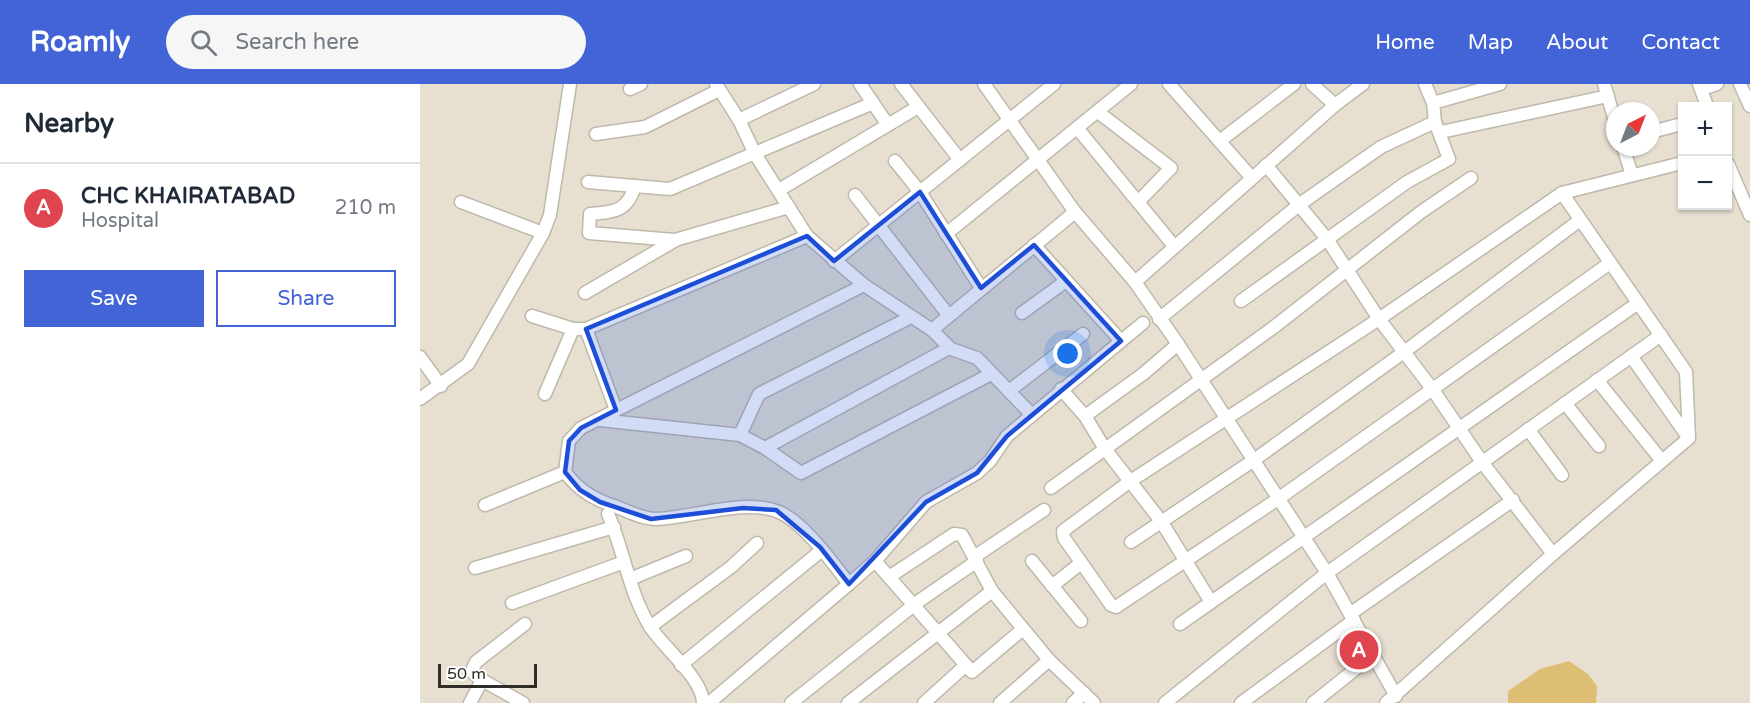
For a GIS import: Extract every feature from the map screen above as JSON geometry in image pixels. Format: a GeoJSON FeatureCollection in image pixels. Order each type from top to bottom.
{"type":"FeatureCollection","features":[{"type":"Feature","properties":{"kind":"street"},"geometry":{"type":"LineString","coordinates":[[420,399],[441,386],[468,364],[543,233],[550,215],[559,143],[570,84]]}},
{"type":"Feature","properties":{"kind":"street"},"geometry":{"type":"LineString","coordinates":[[739,120],[814,84]]}},
{"type":"Feature","properties":{"kind":"street"},"geometry":{"type":"LineString","coordinates":[[860,84],[888,125]]}},
{"type":"Feature","properties":{"kind":"street"},"geometry":{"type":"LineString","coordinates":[[901,84],[960,160]]}},
{"type":"Feature","properties":{"kind":"street"},"geometry":{"type":"LineString","coordinates":[[984,84],[1075,212],[1135,282],[1178,344],[1327,573],[1373,655],[1391,701],[1552,554],[1689,438]]}},
{"type":"Feature","properties":{"kind":"street"},"geometry":{"type":"LineString","coordinates":[[946,234],[1039,162],[1131,84]]}},
{"type":"Feature","properties":{"kind":"street"},"geometry":{"type":"LineString","coordinates":[[1169,84],[1221,140],[1252,178]]}},
{"type":"Feature","properties":{"kind":"street"},"geometry":{"type":"LineString","coordinates":[[1221,140],[1294,84]]}},
{"type":"Feature","properties":{"kind":"street"},"geometry":{"type":"LineString","coordinates":[[1312,84],[1335,105]]}},
{"type":"Feature","properties":{"kind":"street"},"geometry":{"type":"LineString","coordinates":[[1135,282],[1335,105],[1363,84]]}},
{"type":"Feature","properties":{"kind":"street"},"geometry":{"type":"LineString","coordinates":[[1241,301],[1407,182],[1449,159],[1425,84]]}},
{"type":"Feature","properties":{"kind":"street"},"geometry":{"type":"LineString","coordinates":[[1432,103],[1500,84]]}},
{"type":"Feature","properties":{"kind":"street"},"geometry":{"type":"LineString","coordinates":[[1706,102],[1701,87],[1717,84]]}},
{"type":"Feature","properties":{"kind":"street"},"geometry":{"type":"LineString","coordinates":[[1740,84],[1750,106]]}},
{"type":"Feature","properties":{"kind":"street"},"geometry":{"type":"LineString","coordinates":[[834,261],[1051,85]]}},
{"type":"Feature","properties":{"kind":"street"},"geometry":{"type":"LineString","coordinates":[[596,134],[645,127],[718,87],[739,120],[755,154],[807,236],[864,285],[932,330],[949,348],[977,358],[1032,415]]}},
{"type":"Feature","properties":{"kind":"street"},"geometry":{"type":"LineString","coordinates":[[1159,318],[1300,204],[1381,147],[1438,127],[1606,90]]}},
{"type":"Feature","properties":{"kind":"street"},"geometry":{"type":"LineString","coordinates":[[588,182],[670,189],[873,103]]}},
{"type":"Feature","properties":{"kind":"street"},"geometry":{"type":"LineString","coordinates":[[779,190],[918,107]]}},
{"type":"Feature","properties":{"kind":"street"},"geometry":{"type":"LineString","coordinates":[[1098,112],[1171,168],[1139,201]]}},
{"type":"Feature","properties":{"kind":"street"},"geometry":{"type":"LineString","coordinates":[[1660,130],[1678,125]]}},
{"type":"Feature","properties":{"kind":"street"},"geometry":{"type":"LineString","coordinates":[[1078,129],[1174,246]]}},
{"type":"Feature","properties":{"kind":"street"},"geometry":{"type":"LineString","coordinates":[[1626,156],[1632,175]]}},
{"type":"Feature","properties":{"kind":"street"},"geometry":{"type":"LineString","coordinates":[[895,161],[920,192],[981,288]]}},
{"type":"Feature","properties":{"kind":"street"},"geometry":{"type":"LineString","coordinates":[[1610,263],[1278,499],[1187,562],[1116,607],[1111,605],[1064,538],[1063,531],[1129,482],[1379,319],[1562,193],[1678,164]]}},
{"type":"Feature","properties":{"kind":"street"},"geometry":{"type":"LineString","coordinates":[[1266,165],[1327,238],[1379,319],[1433,390],[1482,462],[1552,554]]}},
{"type":"Feature","properties":{"kind":"street"},"geometry":{"type":"LineString","coordinates":[[1732,173],[1750,215]]}},
{"type":"Feature","properties":{"kind":"street"},"geometry":{"type":"LineString","coordinates":[[1052,488],[1274,327],[1471,178]]}},
{"type":"Feature","properties":{"kind":"street"},"geometry":{"type":"LineString","coordinates":[[635,186],[631,199],[616,210],[607,214],[591,214],[589,233],[675,240]]}},
{"type":"Feature","properties":{"kind":"street"},"geometry":{"type":"LineString","coordinates":[[1562,193],[1686,372],[1689,438]]}},
{"type":"Feature","properties":{"kind":"street"},"geometry":{"type":"LineString","coordinates":[[855,195],[949,316]]}},
{"type":"Feature","properties":{"kind":"street"},"geometry":{"type":"LineString","coordinates":[[461,202],[543,233]]}},
{"type":"Feature","properties":{"kind":"street"},"geometry":{"type":"LineString","coordinates":[[585,293],[675,240],[789,207]]}},
{"type":"Feature","properties":{"kind":"street"},"geometry":{"type":"LineString","coordinates":[[932,330],[1075,212]]}},
{"type":"Feature","properties":{"kind":"street"},"geometry":{"type":"LineString","coordinates":[[1131,542],[1254,460],[1404,352],[1580,220]]}},
{"type":"Feature","properties":{"kind":"street"},"geometry":{"type":"LineString","coordinates":[[532,316],[573,329],[586,329],[807,236]]}},
{"type":"Feature","properties":{"kind":"street"},"geometry":{"type":"LineString","coordinates":[[1034,245],[1121,341]]}},
{"type":"Feature","properties":{"kind":"street"},"geometry":{"type":"LineString","coordinates":[[1022,314],[1066,281]]}},
{"type":"Feature","properties":{"kind":"street"},"geometry":{"type":"LineString","coordinates":[[849,584],[822,550],[786,515],[776,510],[744,508],[651,519],[600,502],[580,490],[565,472],[569,441],[581,428],[864,285]]}},
{"type":"Feature","properties":{"kind":"street"},"geometry":{"type":"LineString","coordinates":[[1180,624],[1638,303]]}},
{"type":"Feature","properties":{"kind":"street"},"geometry":{"type":"LineString","coordinates":[[740,435],[759,394],[911,317]]}},
{"type":"Feature","properties":{"kind":"street"},"geometry":{"type":"LineString","coordinates":[[709,703],[875,561],[926,502],[977,472],[990,461],[1007,436],[1143,323]]}},
{"type":"Feature","properties":{"kind":"street"},"geometry":{"type":"LineString","coordinates":[[545,394],[573,329]]}},
{"type":"Feature","properties":{"kind":"street"},"geometry":{"type":"LineString","coordinates":[[586,329],[616,410]]}},
{"type":"Feature","properties":{"kind":"street"},"geometry":{"type":"LineString","coordinates":[[1009,391],[1083,334]]}},
{"type":"Feature","properties":{"kind":"street"},"geometry":{"type":"LineString","coordinates":[[1165,703],[1327,573],[1661,335]]}},
{"type":"Feature","properties":{"kind":"street"},"geometry":{"type":"LineString","coordinates":[[1085,416],[1143,374],[1178,344]]}},
{"type":"Feature","properties":{"kind":"street"},"geometry":{"type":"LineString","coordinates":[[765,448],[949,348]]}},
{"type":"Feature","properties":{"kind":"street"},"geometry":{"type":"LineString","coordinates":[[1631,356],[1689,438]]}},
{"type":"Feature","properties":{"kind":"street"},"geometry":{"type":"LineString","coordinates":[[420,357],[441,386]]}},
{"type":"Feature","properties":{"kind":"street"},"geometry":{"type":"LineString","coordinates":[[600,420],[740,435],[765,448],[801,473],[991,374]]}},
{"type":"Feature","properties":{"kind":"street"},"geometry":{"type":"LineString","coordinates":[[1598,380],[1662,461]]}},
{"type":"Feature","properties":{"kind":"street"},"geometry":{"type":"LineString","coordinates":[[1061,389],[1085,416],[1105,449],[1161,521],[1211,602]]}},
{"type":"Feature","properties":{"kind":"street"},"geometry":{"type":"LineString","coordinates":[[1565,403],[1599,446]]}},
{"type":"Feature","properties":{"kind":"street"},"geometry":{"type":"LineString","coordinates":[[1528,429],[1562,475]]}},
{"type":"Feature","properties":{"kind":"street"},"geometry":{"type":"LineString","coordinates":[[485,505],[565,472]]}},
{"type":"Feature","properties":{"kind":"street"},"geometry":{"type":"LineString","coordinates":[[1241,703],[1352,617],[1513,500]]}},
{"type":"Feature","properties":{"kind":"street"},"geometry":{"type":"LineString","coordinates":[[791,703],[976,559],[1044,510]]}},
{"type":"Feature","properties":{"kind":"street"},"geometry":{"type":"LineString","coordinates":[[608,514],[630,579],[650,627],[703,696],[703,703]]}},
{"type":"Feature","properties":{"kind":"street"},"geometry":{"type":"LineString","coordinates":[[475,568],[614,527]]}},
{"type":"Feature","properties":{"kind":"street"},"geometry":{"type":"LineString","coordinates":[[889,577],[956,533],[963,537],[992,591],[1049,660],[1094,703]]}},
{"type":"Feature","properties":{"kind":"street"},"geometry":{"type":"LineString","coordinates":[[650,627],[731,567],[757,543]]}},
{"type":"Feature","properties":{"kind":"street"},"geometry":{"type":"LineString","coordinates":[[681,665],[822,550]]}},
{"type":"Feature","properties":{"kind":"street"},"geometry":{"type":"LineString","coordinates":[[630,579],[686,556]]}},
{"type":"Feature","properties":{"kind":"street"},"geometry":{"type":"LineString","coordinates":[[875,561],[972,672],[1023,629]]}},
{"type":"Feature","properties":{"kind":"street"},"geometry":{"type":"LineString","coordinates":[[1032,561],[1081,621]]}},
{"type":"Feature","properties":{"kind":"street"},"geometry":{"type":"LineString","coordinates":[[512,603],[624,562]]}},
{"type":"Feature","properties":{"kind":"street"},"geometry":{"type":"LineString","coordinates":[[1052,586],[1081,563]]}},
{"type":"Feature","properties":{"kind":"street"},"geometry":{"type":"LineString","coordinates":[[848,703],[992,591]]}},
{"type":"Feature","properties":{"kind":"street"},"geometry":{"type":"LineString","coordinates":[[523,703],[482,680],[474,674],[473,668],[476,662],[525,624]]}},
{"type":"Feature","properties":{"kind":"street"},"geometry":{"type":"LineString","coordinates":[[1313,703],[1373,655]]}},
{"type":"Feature","properties":{"kind":"street"},"geometry":{"type":"LineString","coordinates":[[1000,703],[1049,660]]}},
{"type":"Feature","properties":{"kind":"street"},"geometry":{"type":"LineString","coordinates":[[924,703],[966,665]]}},
{"type":"Feature","properties":{"kind":"street"},"geometry":{"type":"LineString","coordinates":[[470,703],[482,680]]}},
{"type":"Feature","properties":{"kind":"street"},"geometry":{"type":"LineString","coordinates":[[1074,703],[1084,693]]}},
{"type":"Feature","properties":{"kind":"highlighted area"},"geometry":{"type":"Polygon","coordinates":[[[920,192],[981,288],[1034,245],[1121,341],[1007,436],[977,473],[926,502],[849,584],[820,547],[776,510],[743,508],[651,519],[600,502],[580,490],[565,472],[569,441],[581,428],[616,410],[586,329],[807,236],[834,261],[920,192]]]}},
{"type":"Feature","properties":{"kind":"shaded area"},"geometry":{"type":"Polygon","coordinates":[[[1569,661],[1588,674],[1597,686],[1596,703],[1508,703],[1508,691],[1540,669],[1569,661]]]}},
{"type":"Feature","properties":{"kind":"place","name":"CHC KHAIRATABAD"},"geometry":{"type":"Point","coordinates":[1359,650]}}]}
